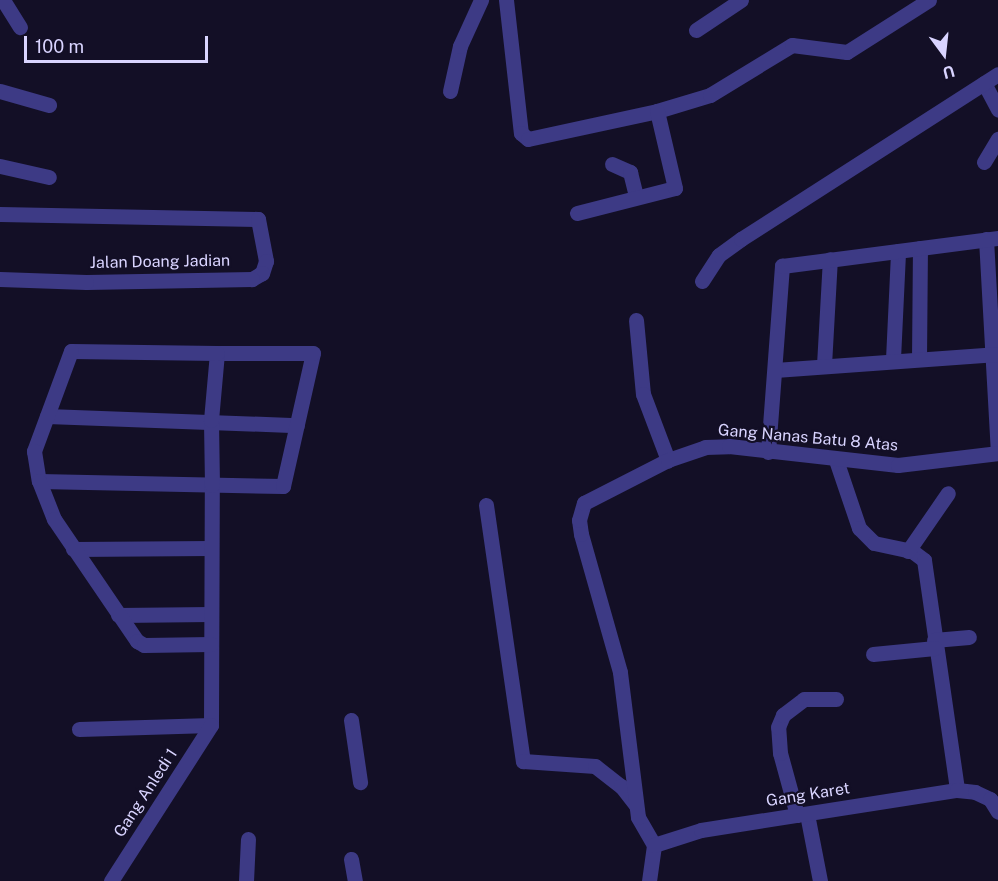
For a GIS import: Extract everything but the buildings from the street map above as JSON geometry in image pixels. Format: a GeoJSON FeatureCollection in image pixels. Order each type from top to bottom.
{"type":"FeatureCollection","features":[{"type":"Feature","properties":{"kind":"street"},"geometry":{"type":"LineString","coordinates":[[450,91],[460,46],[481,0]]}},
{"type":"Feature","properties":{"kind":"street"},"geometry":{"type":"LineString","coordinates":[[506,0],[525,138],[657,111],[716,92],[785,47],[804,44],[832,52],[847,52],[929,0]]}},
{"type":"Feature","properties":{"kind":"street"},"geometry":{"type":"LineString","coordinates":[[696,30],[741,0]]}},
{"type":"Feature","properties":{"kind":"street"},"geometry":{"type":"LineString","coordinates":[[4,7],[20,27]]}},
{"type":"Feature","properties":{"kind":"street"},"geometry":{"type":"LineString","coordinates":[[702,280],[719,255],[741,239],[998,74]]}},
{"type":"Feature","properties":{"kind":"street"},"geometry":{"type":"LineString","coordinates":[[984,83],[998,109]]}},
{"type":"Feature","properties":{"kind":"street"},"geometry":{"type":"LineString","coordinates":[[0,91],[49,105]]}},
{"type":"Feature","properties":{"kind":"street"},"geometry":{"type":"LineString","coordinates":[[577,213],[636,196],[675,188],[657,111]]}},
{"type":"Feature","properties":{"kind":"street"},"geometry":{"type":"LineString","coordinates":[[984,162],[998,139]]}},
{"type":"Feature","properties":{"kind":"street"},"geometry":{"type":"LineString","coordinates":[[612,164],[624,166],[630,172],[636,196]]}},
{"type":"Feature","properties":{"kind":"street"},"geometry":{"type":"LineString","coordinates":[[0,166],[49,177]]}},
{"type":"Feature","properties":{"kind":"street","name":"Jalan Doang Jadian"},"geometry":{"type":"LineString","coordinates":[[0,214],[258,219],[266,261],[262,273],[252,279],[87,282],[0,279]]}},
{"type":"Feature","properties":{"kind":"street"},"geometry":{"type":"LineString","coordinates":[[768,452],[782,266],[992,238],[998,453]]}},
{"type":"Feature","properties":{"kind":"street"},"geometry":{"type":"LineString","coordinates":[[919,359],[920,248]]}},
{"type":"Feature","properties":{"kind":"street"},"geometry":{"type":"LineString","coordinates":[[893,359],[898,251]]}},
{"type":"Feature","properties":{"kind":"street"},"geometry":{"type":"LineString","coordinates":[[824,365],[830,259]]}},
{"type":"Feature","properties":{"kind":"street"},"geometry":{"type":"LineString","coordinates":[[636,320],[645,403],[668,460]]}},
{"type":"Feature","properties":{"kind":"street"},"geometry":{"type":"LineString","coordinates":[[39,481],[283,486],[313,353],[71,351],[34,451],[39,481],[54,519],[118,615],[144,645],[211,644]]}},
{"type":"Feature","properties":{"kind":"street"},"geometry":{"type":"LineString","coordinates":[[79,729],[211,725],[211,420],[217,353]]}},
{"type":"Feature","properties":{"kind":"street"},"geometry":{"type":"LineString","coordinates":[[775,370],[893,359],[994,354]]}},
{"type":"Feature","properties":{"kind":"street"},"geometry":{"type":"LineString","coordinates":[[47,416],[211,420],[297,425]]}},
{"type":"Feature","properties":{"kind":"street","name":"Gang Nanas Batu 8 Atas"},"geometry":{"type":"LineString","coordinates":[[654,845],[643,830],[636,805],[621,680],[579,520],[590,496],[668,460],[705,447],[729,446],[836,460],[906,464],[998,453]]}},
{"type":"Feature","properties":{"kind":"street"},"geometry":{"type":"LineString","coordinates":[[836,460],[859,528],[874,543],[920,554],[924,560],[934,644],[957,790]]}},
{"type":"Feature","properties":{"kind":"street"},"geometry":{"type":"LineString","coordinates":[[908,551],[948,494]]}},
{"type":"Feature","properties":{"kind":"street"},"geometry":{"type":"LineString","coordinates":[[486,506],[523,761],[595,766],[621,786],[636,805]]}},
{"type":"Feature","properties":{"kind":"street"},"geometry":{"type":"LineString","coordinates":[[73,549],[211,548]]}},
{"type":"Feature","properties":{"kind":"street"},"geometry":{"type":"LineString","coordinates":[[118,615],[211,614]]}},
{"type":"Feature","properties":{"kind":"street"},"geometry":{"type":"LineString","coordinates":[[873,654],[969,637]]}},
{"type":"Feature","properties":{"kind":"street"},"geometry":{"type":"LineString","coordinates":[[820,881],[802,814],[780,753],[778,727],[793,705],[804,699],[814,696],[836,699]]}},
{"type":"Feature","properties":{"kind":"street"},"geometry":{"type":"LineString","coordinates":[[351,720],[360,782]]}},
{"type":"Feature","properties":{"kind":"street","name":"Gang Anledi 1"},"geometry":{"type":"LineString","coordinates":[[111,881],[211,725]]}},
{"type":"Feature","properties":{"kind":"street","name":"Gang Karet"},"geometry":{"type":"LineString","coordinates":[[654,845],[701,830],[957,790],[975,792],[990,800],[998,812]]}},
{"type":"Feature","properties":{"kind":"street"},"geometry":{"type":"LineString","coordinates":[[246,881],[248,839]]}},
{"type":"Feature","properties":{"kind":"street"},"geometry":{"type":"LineString","coordinates":[[649,881],[654,845]]}},
{"type":"Feature","properties":{"kind":"street"},"geometry":{"type":"LineString","coordinates":[[351,859],[355,881]]}}]}
